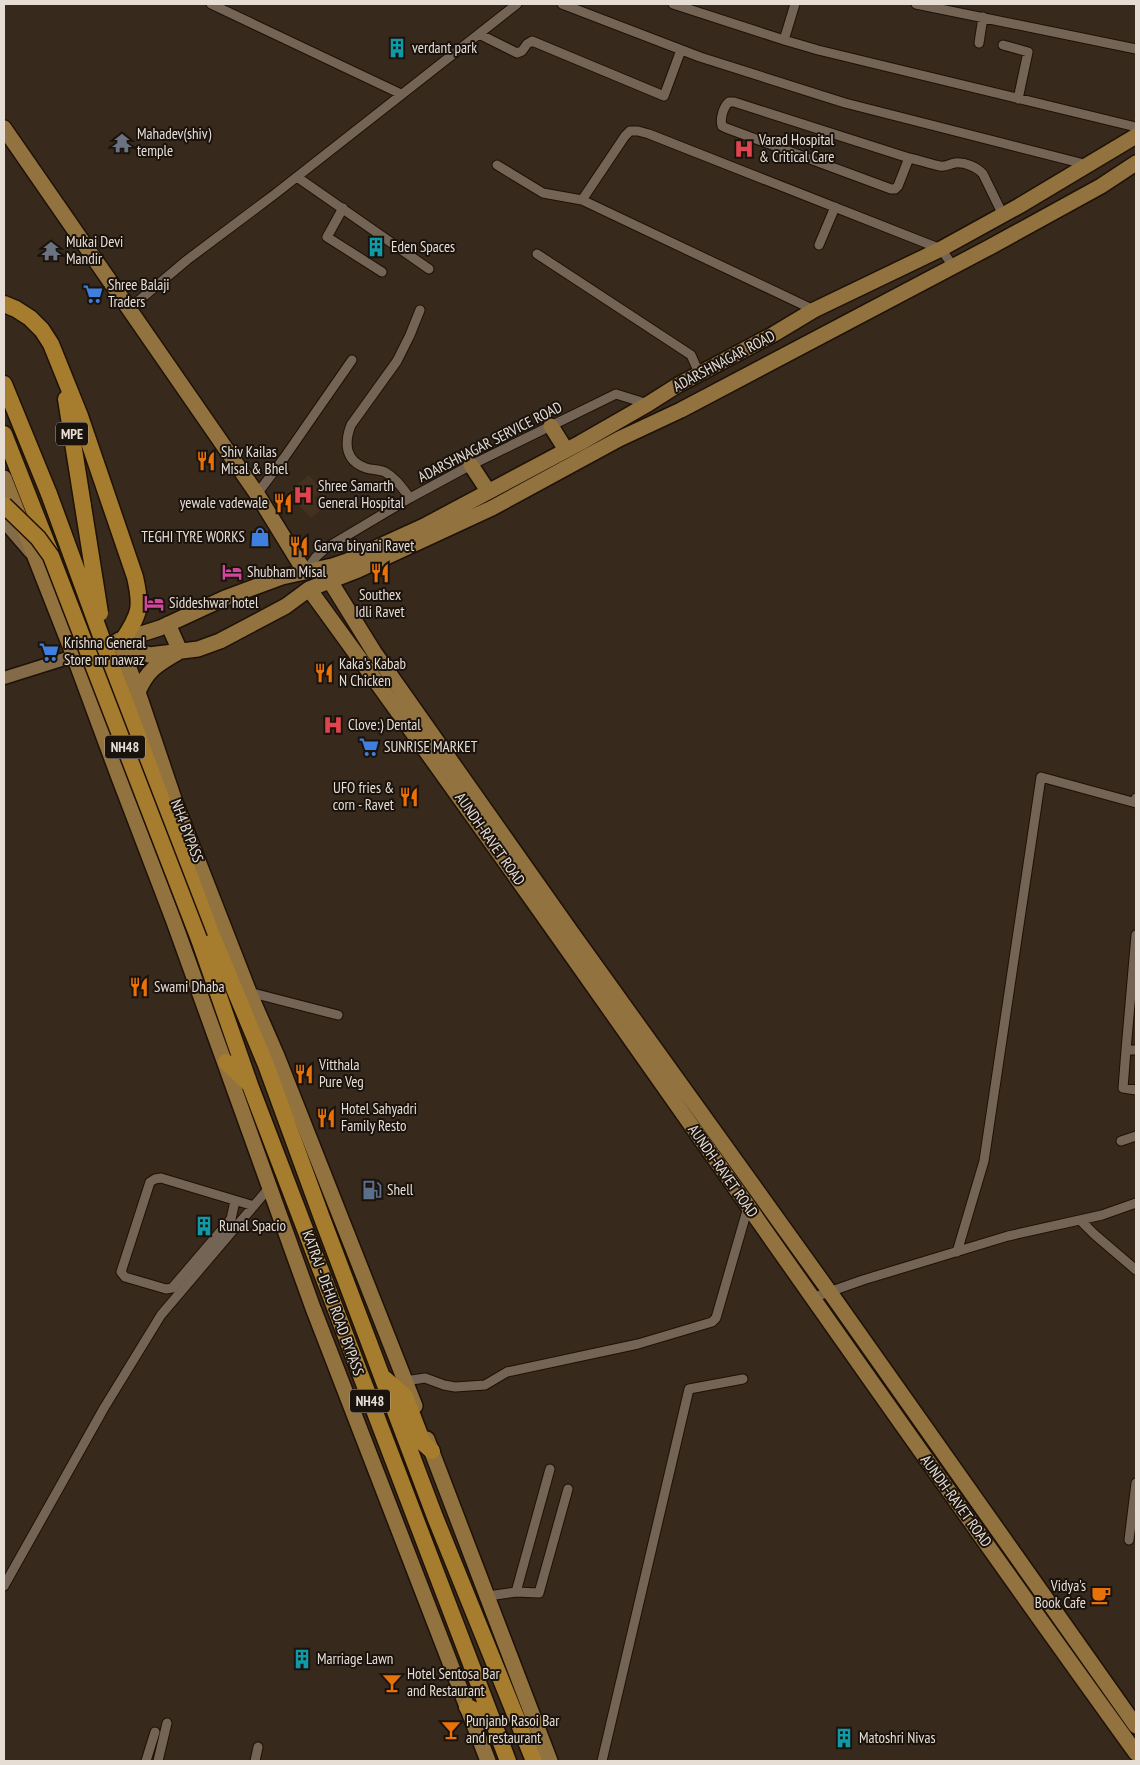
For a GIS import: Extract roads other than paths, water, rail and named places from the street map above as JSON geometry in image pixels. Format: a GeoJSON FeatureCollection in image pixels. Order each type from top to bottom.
{"type":"FeatureCollection","features":[{"type":"Feature","properties":{"kind":"highway","name":"MPE"},"geometry":{"type":"LineString","coordinates":[[4,304],[23,313],[42,330],[51,344],[58,363],[84,506],[116,642]]}},
{"type":"Feature","properties":{"kind":"highway"},"geometry":{"type":"LineString","coordinates":[[58,363],[80,416],[135,577],[139,604],[136,619],[116,642]]}},
{"type":"Feature","properties":{"kind":"highway","name":"NH48"},"geometry":{"type":"LineString","coordinates":[[4,384],[49,494],[116,642],[250,1085]]}},
{"type":"Feature","properties":{"kind":"highway","name":"NH48"},"geometry":{"type":"LineString","coordinates":[[4,434],[51,556],[205,936],[259,1026]]}},
{"type":"Feature","properties":{"kind":"highway"},"geometry":{"type":"LineString","coordinates":[[4,505],[38,538],[51,556]]}},
{"type":"Feature","properties":{"kind":"highway","name":"KATRAJ - DEHU ROAD BYPASS"},"geometry":{"type":"LineString","coordinates":[[259,1026],[263,1057],[382,1376]]}},
{"type":"Feature","properties":{"kind":"highway"},"geometry":{"type":"LineString","coordinates":[[226,1062],[250,1085]]}},
{"type":"Feature","properties":{"kind":"highway","name":"KATRAJ - DEHU ROAD BYPASS"},"geometry":{"type":"LineString","coordinates":[[250,1085],[494,1725]]}},
{"type":"Feature","properties":{"kind":"highway"},"geometry":{"type":"LineString","coordinates":[[382,1376],[405,1396],[423,1443],[432,1451]]}},
{"type":"Feature","properties":{"kind":"highway","name":"NH48"},"geometry":{"type":"LineString","coordinates":[[382,1376],[435,1517],[534,1761]]}},
{"type":"Feature","properties":{"kind":"highway"},"geometry":{"type":"LineString","coordinates":[[467,1707],[494,1725]]}},
{"type":"Feature","properties":{"kind":"highway","name":"NH48"},"geometry":{"type":"LineString","coordinates":[[494,1725],[508,1761]]}},
{"type":"Feature","properties":{"kind":"main road"},"geometry":{"type":"LineString","coordinates":[[4,128],[257,494],[305,572]]}},
{"type":"Feature","properties":{"kind":"main road","name":"ADARSHNAGAR ROAD"},"geometry":{"type":"LineString","coordinates":[[74,656],[168,624],[224,598],[282,578],[347,561],[424,526],[566,450],[699,373],[774,334],[814,310],[941,249],[1003,215],[1136,136]]}},
{"type":"Feature","properties":{"kind":"main road","name":"ADARSHNAGAR ROAD"},"geometry":{"type":"LineString","coordinates":[[309,589],[358,570],[492,508],[619,439],[681,410],[953,266],[1101,186],[1136,163]]}},
{"type":"Feature","properties":{"kind":"main road"},"geometry":{"type":"LineString","coordinates":[[551,426],[566,450]]}},
{"type":"Feature","properties":{"kind":"main road"},"geometry":{"type":"LineString","coordinates":[[471,465],[488,491]]}},
{"type":"Feature","properties":{"kind":"main road"},"geometry":{"type":"LineString","coordinates":[[4,478],[74,656],[226,1062],[269,1188],[346,1394],[488,1761]]}},
{"type":"Feature","properties":{"kind":"main road"},"geometry":{"type":"LineString","coordinates":[[4,522],[35,558]]}},
{"type":"Feature","properties":{"kind":"main road","name":"AUNDH-RAVET ROAD"},"geometry":{"type":"LineString","coordinates":[[330,581],[374,652],[1136,1726]]}},
{"type":"Feature","properties":{"kind":"main road"},"geometry":{"type":"LineString","coordinates":[[116,642],[149,655],[198,649],[220,641],[286,606],[309,589]]}},
{"type":"Feature","properties":{"kind":"main road","name":"AUNDH-RAVET ROAD"},"geometry":{"type":"LineString","coordinates":[[309,589],[433,758],[812,1298],[1136,1752]]}},
{"type":"Feature","properties":{"kind":"main road"},"geometry":{"type":"LineString","coordinates":[[168,624],[180,651]]}},
{"type":"Feature","properties":{"kind":"main road","name":"NH4 BYPASS"},"geometry":{"type":"LineString","coordinates":[[116,642],[138,692],[175,802],[249,992],[259,1026],[281,1065],[432,1451],[550,1761]]}},
{"type":"Feature","properties":{"kind":"main road"},"geometry":{"type":"LineString","coordinates":[[138,692],[144,678],[155,666],[180,651]]}},
{"type":"Feature","properties":{"kind":"main road"},"geometry":{"type":"LineString","coordinates":[[4,678],[74,656]]}},
{"type":"Feature","properties":{"kind":"street"},"geometry":{"type":"LineString","coordinates":[[211,4],[401,94]]}},
{"type":"Feature","properties":{"kind":"street"},"geometry":{"type":"LineString","coordinates":[[130,308],[188,260],[517,4]]}},
{"type":"Feature","properties":{"kind":"street"},"geometry":{"type":"LineString","coordinates":[[562,4],[681,50],[845,103],[1089,165]]}},
{"type":"Feature","properties":{"kind":"street"},"geometry":{"type":"LineString","coordinates":[[673,4],[784,40],[1136,127]]}},
{"type":"Feature","properties":{"kind":"street"},"geometry":{"type":"LineString","coordinates":[[784,40],[795,4]]}},
{"type":"Feature","properties":{"kind":"street"},"geometry":{"type":"LineString","coordinates":[[916,4],[940,6],[983,17],[1136,49]]}},
{"type":"Feature","properties":{"kind":"street"},"geometry":{"type":"LineString","coordinates":[[979,43],[983,17]]}},
{"type":"Feature","properties":{"kind":"street"},"geometry":{"type":"LineString","coordinates":[[479,34],[517,52],[522,52],[526,44],[532,41],[664,96],[681,50]]}},
{"type":"Feature","properties":{"kind":"street"},"geometry":{"type":"LineString","coordinates":[[1004,46],[1028,52],[1018,99]]}},
{"type":"Feature","properties":{"kind":"street"},"geometry":{"type":"LineString","coordinates":[[909,158],[898,186],[895,189],[891,189],[726,128],[720,122],[725,105],[729,102],[734,102],[909,158],[940,166],[959,163],[979,169],[1003,215]]}},
{"type":"Feature","properties":{"kind":"street"},"geometry":{"type":"LineString","coordinates":[[582,200],[630,131],[638,131],[650,134],[941,249],[953,266]]}},
{"type":"Feature","properties":{"kind":"street"},"geometry":{"type":"LineString","coordinates":[[497,165],[542,193],[582,200],[814,310]]}},
{"type":"Feature","properties":{"kind":"street"},"geometry":{"type":"LineString","coordinates":[[297,177],[429,269]]}},
{"type":"Feature","properties":{"kind":"street"},"geometry":{"type":"LineString","coordinates":[[819,245],[835,207]]}},
{"type":"Feature","properties":{"kind":"street"},"geometry":{"type":"LineString","coordinates":[[342,208],[327,237],[382,272]]}},
{"type":"Feature","properties":{"kind":"street"},"geometry":{"type":"LineString","coordinates":[[537,254],[691,356],[699,373]]}},
{"type":"Feature","properties":{"kind":"street"},"geometry":{"type":"LineString","coordinates":[[410,498],[392,476],[383,470],[366,468],[351,458],[348,452],[346,436],[351,426],[397,362],[420,310]]}},
{"type":"Feature","properties":{"kind":"street"},"geometry":{"type":"LineString","coordinates":[[257,494],[352,360]]}},
{"type":"Feature","properties":{"kind":"street","name":"ADARSHNAGAR SERVICE ROAD"},"geometry":{"type":"LineString","coordinates":[[305,572],[316,557],[326,548],[410,498],[504,448],[616,394],[648,404]]}},
{"type":"Feature","properties":{"kind":"street"},"geometry":{"type":"LineString","coordinates":[[957,1252],[984,1161],[1041,777],[1136,803],[1136,798]]}},
{"type":"Feature","properties":{"kind":"street"},"geometry":{"type":"LineString","coordinates":[[1136,935],[1133,1001],[1123,1088],[1136,1090]]}},
{"type":"Feature","properties":{"kind":"street"},"geometry":{"type":"LineString","coordinates":[[249,992],[338,1015]]}},
{"type":"Feature","properties":{"kind":"street"},"geometry":{"type":"LineString","coordinates":[[1126,1050],[1136,1050]]}},
{"type":"Feature","properties":{"kind":"street"},"geometry":{"type":"LineString","coordinates":[[1121,1141],[1136,1136]]}},
{"type":"Feature","properties":{"kind":"street"},"geometry":{"type":"LineString","coordinates":[[235,1201],[230,1220],[172,1288],[166,1289],[125,1277],[121,1272],[150,1182],[155,1179],[161,1178],[254,1206]]}},
{"type":"Feature","properties":{"kind":"street"},"geometry":{"type":"LineString","coordinates":[[4,1586],[104,1408],[161,1315],[269,1188]]}},
{"type":"Feature","properties":{"kind":"street"},"geometry":{"type":"LineString","coordinates":[[812,1298],[829,1291],[1008,1236],[1102,1215],[1136,1203]]}},
{"type":"Feature","properties":{"kind":"street"},"geometry":{"type":"LineString","coordinates":[[405,1382],[425,1378],[444,1386],[485,1385],[507,1372],[537,1364],[638,1344],[712,1322],[716,1318],[748,1207]]}},
{"type":"Feature","properties":{"kind":"street"},"geometry":{"type":"LineString","coordinates":[[1080,1220],[1136,1270]]}},
{"type":"Feature","properties":{"kind":"street"},"geometry":{"type":"LineString","coordinates":[[602,1761],[689,1389],[742,1380]]}},
{"type":"Feature","properties":{"kind":"street"},"geometry":{"type":"LineString","coordinates":[[516,1592],[550,1470]]}},
{"type":"Feature","properties":{"kind":"street"},"geometry":{"type":"LineString","coordinates":[[1129,1540],[1136,1483]]}},
{"type":"Feature","properties":{"kind":"street"},"geometry":{"type":"LineString","coordinates":[[488,1596],[516,1592],[539,1593],[568,1489]]}},
{"type":"Feature","properties":{"kind":"street"},"geometry":{"type":"LineString","coordinates":[[158,1761],[167,1723]]}},
{"type":"Feature","properties":{"kind":"street"},"geometry":{"type":"LineString","coordinates":[[146,1761],[155,1732]]}},
{"type":"Feature","properties":{"kind":"street"},"geometry":{"type":"LineString","coordinates":[[255,1761],[258,1747]]}},
{"type":"Feature","properties":{"kind":"place","name":"verdant park"},"geometry":{"type":"Point","coordinates":[397,48]}},
{"type":"Feature","properties":{"kind":"place","name":"Mahadev(shiv) temple"},"geometry":{"type":"Point","coordinates":[122,143]}},
{"type":"Feature","properties":{"kind":"place","name":"Varad Hospital & Critical Care"},"geometry":{"type":"Point","coordinates":[744,149]}},
{"type":"Feature","properties":{"kind":"place","name":"Eden Spaces"},"geometry":{"type":"Point","coordinates":[376,247]}},
{"type":"Feature","properties":{"kind":"place","name":"Mukai Devi Mandir"},"geometry":{"type":"Point","coordinates":[51,251]}},
{"type":"Feature","properties":{"kind":"place","name":"Shree Balaji Traders"},"geometry":{"type":"Point","coordinates":[93,294]}},
{"type":"Feature","properties":{"kind":"place","name":"Shiv Kailas Misal & Bhel"},"geometry":{"type":"Point","coordinates":[206,461]}},
{"type":"Feature","properties":{"kind":"place","name":"Shree Samarth General Hospital"},"geometry":{"type":"Point","coordinates":[303,495]}},
{"type":"Feature","properties":{"kind":"place","name":"yewale vadewale"},"geometry":{"type":"Point","coordinates":[283,503]}},
{"type":"Feature","properties":{"kind":"place","name":"TEGHI TYRE WORKS"},"geometry":{"type":"Point","coordinates":[260,537]}},
{"type":"Feature","properties":{"kind":"place","name":"Garva biryani Ravet"},"geometry":{"type":"Point","coordinates":[299,546]}},
{"type":"Feature","properties":{"kind":"place","name":"Shubham Misal"},"geometry":{"type":"Point","coordinates":[232,572]}},
{"type":"Feature","properties":{"kind":"place","name":"Southex Idli Ravet"},"geometry":{"type":"Point","coordinates":[380,573]}},
{"type":"Feature","properties":{"kind":"place","name":"Siddeshwar hotel"},"geometry":{"type":"Point","coordinates":[154,603]}},
{"type":"Feature","properties":{"kind":"place","name":"Krishna General Store mr nawaz"},"geometry":{"type":"Point","coordinates":[49,652]}},
{"type":"Feature","properties":{"kind":"place","name":"Kaka's Kabab N Chicken"},"geometry":{"type":"Point","coordinates":[324,673]}},
{"type":"Feature","properties":{"kind":"place","name":"Clove:) Dental"},"geometry":{"type":"Point","coordinates":[333,725]}},
{"type":"Feature","properties":{"kind":"place","name":"SUNRISE MARKET"},"geometry":{"type":"Point","coordinates":[369,747]}},
{"type":"Feature","properties":{"kind":"place","name":"UFO fries & corn - Ravet"},"geometry":{"type":"Point","coordinates":[409,797]}},
{"type":"Feature","properties":{"kind":"place","name":"Swami Dhaba"},"geometry":{"type":"Point","coordinates":[139,987]}},
{"type":"Feature","properties":{"kind":"place","name":"Vitthala Pure Veg"},"geometry":{"type":"Point","coordinates":[304,1074]}},
{"type":"Feature","properties":{"kind":"place","name":"Hotel Sahyadri Family Resto"},"geometry":{"type":"Point","coordinates":[326,1118]}},
{"type":"Feature","properties":{"kind":"place","name":"Shell"},"geometry":{"type":"Point","coordinates":[372,1190]}},
{"type":"Feature","properties":{"kind":"place","name":"Runal Spacio"},"geometry":{"type":"Point","coordinates":[204,1226]}},
{"type":"Feature","properties":{"kind":"place","name":"Vidya's Book Cafe"},"geometry":{"type":"Point","coordinates":[1101,1595]}},
{"type":"Feature","properties":{"kind":"place","name":"Marriage Lawn"},"geometry":{"type":"Point","coordinates":[302,1659]}},
{"type":"Feature","properties":{"kind":"place","name":"Hotel Sentosa Bar and Restaurant"},"geometry":{"type":"Point","coordinates":[392,1683]}},
{"type":"Feature","properties":{"kind":"place","name":"Punjanb Rasoi Bar and restaurant"},"geometry":{"type":"Point","coordinates":[451,1730]}},
{"type":"Feature","properties":{"kind":"place","name":"Matoshri Nivas"},"geometry":{"type":"Point","coordinates":[844,1738]}}]}
